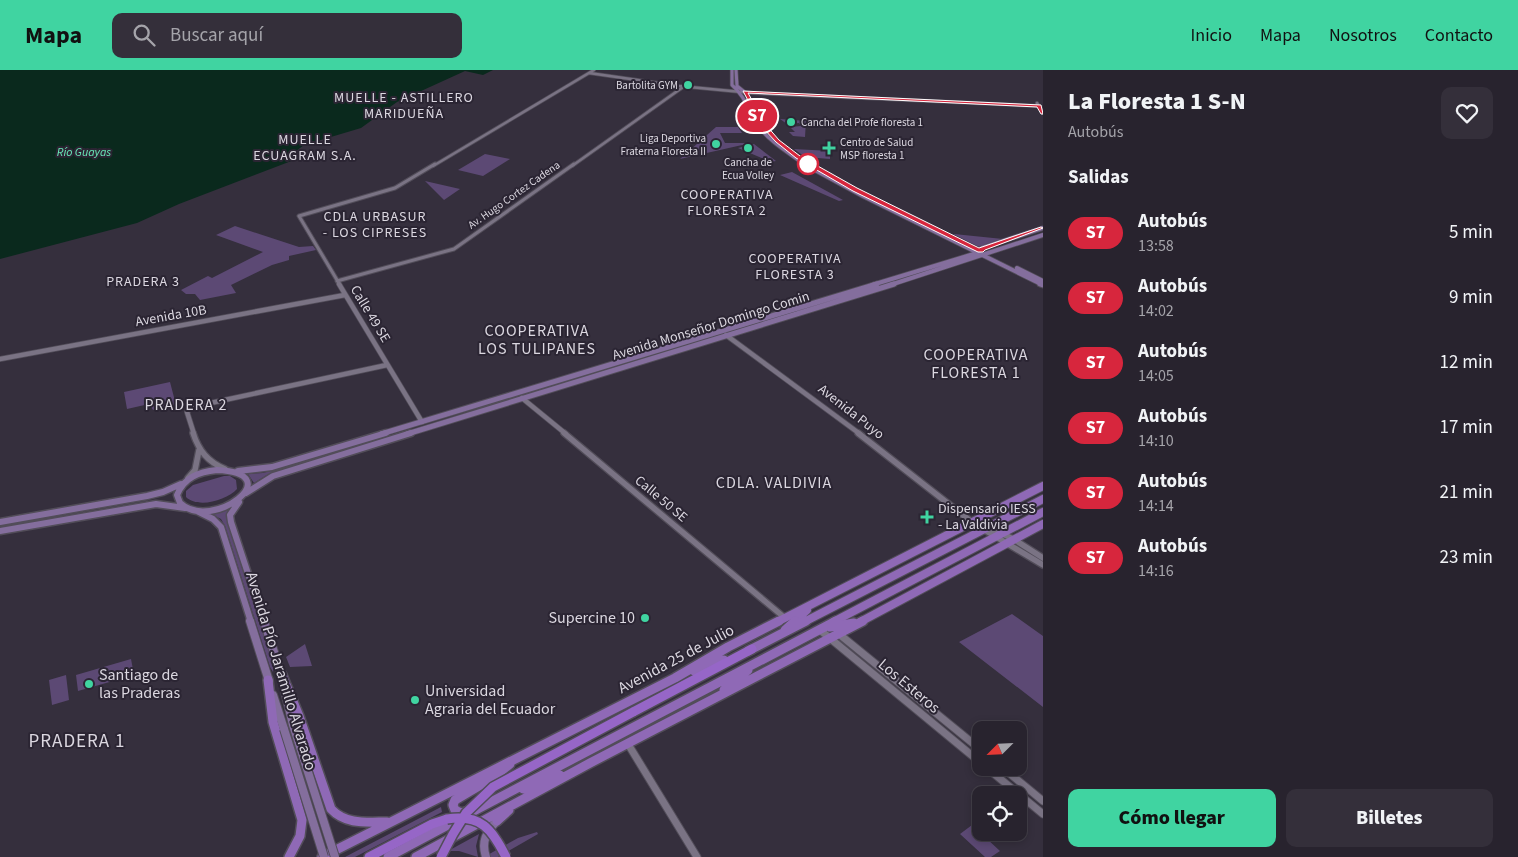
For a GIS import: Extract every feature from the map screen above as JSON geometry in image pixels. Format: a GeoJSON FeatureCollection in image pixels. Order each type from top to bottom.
{"type":"FeatureCollection","features":[{"type":"Feature","properties":{"kind":"highway"},"geometry":{"type":"LineString","coordinates":[[441,857],[460,820],[488,790],[752,650]]}},
{"type":"Feature","properties":{"kind":"highway"},"geometry":{"type":"LineString","coordinates":[[369,857],[432,824],[460,817],[472,818],[489,828],[498,840],[506,857]]}},
{"type":"Feature","properties":{"kind":"main road"},"geometry":{"type":"LineString","coordinates":[[730,90],[733,86],[732,70]]}},
{"type":"Feature","properties":{"kind":"main road"},"geometry":{"type":"LineString","coordinates":[[736,70],[736,83],[744,92],[764,126],[778,141],[798,157],[855,189],[1043,286]]}},
{"type":"Feature","properties":{"kind":"main road"},"geometry":{"type":"LineString","coordinates":[[733,86],[742,94],[760,128],[773,141],[799,161],[842,186],[1043,281]]}},
{"type":"Feature","properties":{"kind":"main road"},"geometry":{"type":"LineString","coordinates":[[982,253],[995,254],[1041,233]]}},
{"type":"Feature","properties":{"kind":"main road"},"geometry":{"type":"LineString","coordinates":[[982,253],[1041,233]]}},
{"type":"Feature","properties":{"kind":"main road","name":"Avenida Monseñor Domingo Comin"},"geometry":{"type":"LineString","coordinates":[[191,509],[214,509],[229,506],[261,482],[273,476],[982,253]]}},
{"type":"Feature","properties":{"kind":"main road","name":"Avenida Monseñor Domingo Comin"},"geometry":{"type":"LineString","coordinates":[[184,481],[210,471],[250,471],[272,467],[982,253]]}},
{"type":"Feature","properties":{"kind":"main road"},"geometry":{"type":"LineString","coordinates":[[231,470],[247,480],[248,487],[243,497]]}},
{"type":"Feature","properties":{"kind":"main road"},"geometry":{"type":"LineString","coordinates":[[184,481],[177,490],[177,498],[183,506],[191,509]]}},
{"type":"Feature","properties":{"kind":"main road"},"geometry":{"type":"LineString","coordinates":[[0,522],[147,496],[163,492],[184,481]]}},
{"type":"Feature","properties":{"kind":"main road","name":"Avenida 25 de Julio"},"geometry":{"type":"LineString","coordinates":[[323,857],[520,755],[675,678],[728,647],[1043,486]]}},
{"type":"Feature","properties":{"kind":"main road","name":"Avenida Pío Jaramillo Alvarado"},"geometry":{"type":"LineString","coordinates":[[243,497],[231,512],[231,522],[282,676],[293,725],[335,857]]}},
{"type":"Feature","properties":{"kind":"main road","name":"Avenida 25 de Julio"},"geometry":{"type":"LineString","coordinates":[[675,678],[752,650],[1043,499]]}},
{"type":"Feature","properties":{"kind":"main road"},"geometry":{"type":"LineString","coordinates":[[0,530],[156,504],[191,509]]}},
{"type":"Feature","properties":{"kind":"main road","name":"Avenida Pío Jaramillo Alvarado"},"geometry":{"type":"LineString","coordinates":[[191,509],[213,519],[220,527],[323,857]]}},
{"type":"Feature","properties":{"kind":"main road"},"geometry":{"type":"LineString","coordinates":[[388,857],[1043,512]]}},
{"type":"Feature","properties":{"kind":"main road"},"geometry":{"type":"LineString","coordinates":[[416,857],[1043,524]]}},
{"type":"Feature","properties":{"kind":"main road"},"geometry":{"type":"LineString","coordinates":[[776,637],[814,603]]}},
{"type":"Feature","properties":{"kind":"main road"},"geometry":{"type":"LineString","coordinates":[[821,629],[819,624],[823,613]]}},
{"type":"Feature","properties":{"kind":"main road"},"geometry":{"type":"LineString","coordinates":[[821,629],[862,621]]}},
{"type":"Feature","properties":{"kind":"main road"},"geometry":{"type":"LineString","coordinates":[[712,700],[758,662]]}},
{"type":"Feature","properties":{"kind":"main road"},"geometry":{"type":"LineString","coordinates":[[282,676],[299,716],[331,810],[348,821],[390,822]]}},
{"type":"Feature","properties":{"kind":"main road"},"geometry":{"type":"LineString","coordinates":[[268,680],[274,722],[302,820],[300,836],[289,857]]}},
{"type":"Feature","properties":{"kind":"main road"},"geometry":{"type":"LineString","coordinates":[[520,755],[494,777],[458,798],[453,805],[456,810],[461,813],[590,763]]}},
{"type":"Feature","properties":{"kind":"main road"},"geometry":{"type":"LineString","coordinates":[[486,857],[483,849],[484,838],[497,821],[516,803]]}},
{"type":"Feature","properties":{"kind":"street"},"geometry":{"type":"LineString","coordinates":[[589,73],[594,70]]}},
{"type":"Feature","properties":{"kind":"street"},"geometry":{"type":"LineString","coordinates":[[589,73],[684,87],[744,92],[1028,104],[1038,105],[1043,113]]}},
{"type":"Feature","properties":{"kind":"street","name":"Calle 49 SE"},"geometry":{"type":"LineString","coordinates":[[422,422],[299,216],[395,188],[589,73]]}},
{"type":"Feature","properties":{"kind":"street","name":"Av. Hugo Cortez Cadena"},"geometry":{"type":"LineString","coordinates":[[337,281],[454,249],[684,87]]}},
{"type":"Feature","properties":{"kind":"street","name":"Avenida 10B"},"geometry":{"type":"LineString","coordinates":[[0,359],[346,295]]}},
{"type":"Feature","properties":{"kind":"street","name":"Avenida Puyo"},"geometry":{"type":"LineString","coordinates":[[726,335],[809,395],[958,512],[1043,558]]}},
{"type":"Feature","properties":{"kind":"street"},"geometry":{"type":"LineString","coordinates":[[231,470],[211,464],[199,450],[187,412],[192,407],[387,365]]}},
{"type":"Feature","properties":{"kind":"street","name":"Calle 50 SE"},"geometry":{"type":"LineString","coordinates":[[522,398],[785,618]]}},
{"type":"Feature","properties":{"kind":"street"},"geometry":{"type":"LineString","coordinates":[[184,481],[195,470],[199,450]]}},
{"type":"Feature","properties":{"kind":"street","name":"Avenida Puyo"},"geometry":{"type":"LineString","coordinates":[[1012,542],[1043,565]]}},
{"type":"Feature","properties":{"kind":"street","name":"Los Esteros"},"geometry":{"type":"LineString","coordinates":[[821,629],[834,636],[972,743]]}},
{"type":"Feature","properties":{"kind":"street","name":"Los Esteros"},"geometry":{"type":"LineString","coordinates":[[834,636],[972,755]]}},
{"type":"Feature","properties":{"kind":"street"},"geometry":{"type":"LineString","coordinates":[[628,744],[697,857]]}},
{"type":"Feature","properties":{"kind":"street"},"geometry":{"type":"LineString","coordinates":[[997,776],[1043,814]]}},
{"type":"Feature","properties":{"kind":"street"},"geometry":{"type":"LineString","coordinates":[[1012,776],[1043,800]]}},
{"type":"Feature","properties":{"kind":"shaded area"},"geometry":{"type":"Polygon","coordinates":[[[780,119],[806,121],[805,137],[793,136],[789,132],[795,132],[790,127],[801,126],[799,123],[787,124],[780,119]]]}},
{"type":"Feature","properties":{"kind":"shaded area"},"geometry":{"type":"Polygon","coordinates":[[[716,127],[738,127],[742,133],[720,133],[725,143],[751,143],[680,159],[716,127]]]}},
{"type":"Feature","properties":{"kind":"shaded area"},"geometry":{"type":"Polygon","coordinates":[[[754,144],[776,161],[771,162],[738,148],[754,144]]]}},
{"type":"Feature","properties":{"kind":"shaded area"},"geometry":{"type":"Polygon","coordinates":[[[794,149],[830,151],[830,159],[805,157],[794,149]]]}},
{"type":"Feature","properties":{"kind":"shaded area"},"geometry":{"type":"Polygon","coordinates":[[[485,154],[510,159],[483,176],[458,170],[485,154]]]}},
{"type":"Feature","properties":{"kind":"shaded area"},"geometry":{"type":"Polygon","coordinates":[[[792,172],[843,200],[839,201],[780,175],[792,172]]]}},
{"type":"Feature","properties":{"kind":"shaded area"},"geometry":{"type":"Polygon","coordinates":[[[425,181],[460,189],[444,200],[425,181]]]}},
{"type":"Feature","properties":{"kind":"shaded area"},"geometry":{"type":"Polygon","coordinates":[[[235,226],[299,247],[313,246],[316,250],[289,256],[289,260],[272,265],[231,285],[236,293],[200,300],[195,294],[186,294],[181,290],[208,276],[212,278],[263,252],[216,235],[235,226]]]}},
{"type":"Feature","properties":{"kind":"shaded area"},"geometry":{"type":"Polygon","coordinates":[[[954,234],[1003,239],[979,247],[954,234]]]}},
{"type":"Feature","properties":{"kind":"shaded area"},"geometry":{"type":"Polygon","coordinates":[[[170,382],[176,405],[153,410],[149,404],[127,409],[124,392],[170,382]]]}},
{"type":"Feature","properties":{"kind":"shaded area"},"geometry":{"type":"Polygon","coordinates":[[[331,454],[267,475],[254,483],[248,474],[263,473],[331,454]]]}},
{"type":"Feature","properties":{"kind":"shaded area"},"geometry":{"type":"Polygon","coordinates":[[[230,476],[236,480],[237,489],[226,497],[205,503],[191,501],[186,497],[186,491],[193,485],[230,476]]]}},
{"type":"Feature","properties":{"kind":"shaded area"},"geometry":{"type":"Polygon","coordinates":[[[229,510],[228,525],[274,666],[273,672],[225,526],[221,519],[209,513],[229,510]]]}},
{"type":"Feature","properties":{"kind":"shaded area"},"geometry":{"type":"Polygon","coordinates":[[[1012,614],[1043,636],[1043,707],[959,642],[1012,614]]]}},
{"type":"Feature","properties":{"kind":"shaded area"},"geometry":{"type":"Polygon","coordinates":[[[305,644],[312,666],[290,667],[286,657],[305,644]]]}},
{"type":"Feature","properties":{"kind":"shaded area"},"geometry":{"type":"Polygon","coordinates":[[[131,659],[134,675],[78,691],[76,675],[131,659]]]}},
{"type":"Feature","properties":{"kind":"shaded area"},"geometry":{"type":"Polygon","coordinates":[[[66,675],[69,700],[52,705],[49,680],[66,675]]]}},
{"type":"Feature","properties":{"kind":"shaded area"},"geometry":{"type":"Polygon","coordinates":[[[441,807],[442,812],[355,857],[345,857],[441,807]]]}},
{"type":"Feature","properties":{"kind":"shaded area"},"geometry":{"type":"Polygon","coordinates":[[[972,825],[972,841],[989,841],[1000,851],[991,857],[985,857],[960,834],[972,825]]]}},
{"type":"Feature","properties":{"kind":"shaded area"},"geometry":{"type":"Polygon","coordinates":[[[537,832],[538,834],[498,857],[484,857],[518,838],[537,832]]]}},
{"type":"Feature","properties":{"kind":"shaded area"},"geometry":{"type":"Polygon","coordinates":[[[479,834],[476,846],[478,857],[459,851],[448,851],[479,834]]]}},
{"type":"Feature","properties":{"kind":"water","name":"Río Guayas"},"geometry":{"type":"Polygon","coordinates":[[[0,70],[493,70],[483,75],[465,71],[397,102],[361,128],[304,145],[292,154],[294,160],[179,204],[137,223],[0,259],[0,70]]]}},
{"type":"Feature","properties":{"kind":"bus line","name":"S7"},"geometry":{"type":"LineString","coordinates":[[1043,113],[1039,106],[744,92],[747,94],[757,117],[764,126],[778,141],[798,157],[820,171],[980,251],[982,248],[1043,228]]}},
{"type":"Feature","properties":{"kind":"place","name":"Bartolita GYM"},"geometry":{"type":"Point","coordinates":[688,85]}},
{"type":"Feature","properties":{"kind":"place","name":"Cancha del Profe floresta 1"},"geometry":{"type":"Point","coordinates":[791,122]}},
{"type":"Feature","properties":{"kind":"place","name":"Liga Deportiva Fraterna Floresta II"},"geometry":{"type":"Point","coordinates":[716,144]}},
{"type":"Feature","properties":{"kind":"place","name":"Cancha de Ecua Volley"},"geometry":{"type":"Point","coordinates":[748,148]}},
{"type":"Feature","properties":{"kind":"place","name":"Centro de Salud MSP floresta 1"},"geometry":{"type":"Point","coordinates":[829,148]}},
{"type":"Feature","properties":{"kind":"place","name":"Dispensario IESS - La Valdivia"},"geometry":{"type":"Point","coordinates":[927,517]}},
{"type":"Feature","properties":{"kind":"place","name":"Supercine 10"},"geometry":{"type":"Point","coordinates":[645,618]}},
{"type":"Feature","properties":{"kind":"place","name":"Santiago de las Praderas"},"geometry":{"type":"Point","coordinates":[89,684]}},
{"type":"Feature","properties":{"kind":"place","name":"Universidad Agraria del Ecuador"},"geometry":{"type":"Point","coordinates":[415,700]}},
{"type":"Feature","properties":{"kind":"district","name":"MUELLE - ASTILLERO MARIDUEÑA"},"geometry":{"type":"Point","coordinates":[404,106]}},
{"type":"Feature","properties":{"kind":"district","name":"MUELLE ECUAGRAM S.A."},"geometry":{"type":"Point","coordinates":[305,148]}},
{"type":"Feature","properties":{"kind":"district","name":"COOPERATIVA FLORESTA 2"},"geometry":{"type":"Point","coordinates":[727,204]}},
{"type":"Feature","properties":{"kind":"district","name":"CDLA URBASUR - LOS CIPRESES"},"geometry":{"type":"Point","coordinates":[375,226]}},
{"type":"Feature","properties":{"kind":"district","name":"COOPERATIVA FLORESTA 3"},"geometry":{"type":"Point","coordinates":[795,267]}},
{"type":"Feature","properties":{"kind":"district","name":"PRADERA 3"},"geometry":{"type":"Point","coordinates":[143,282]}},
{"type":"Feature","properties":{"kind":"district","name":"COOPERATIVA LOS TULIPANES"},"geometry":{"type":"Point","coordinates":[537,340]}},
{"type":"Feature","properties":{"kind":"district","name":"COOPERATIVA FLORESTA 1"},"geometry":{"type":"Point","coordinates":[976,364]}},
{"type":"Feature","properties":{"kind":"district","name":"PRADERA 2"},"geometry":{"type":"Point","coordinates":[186,405]}},
{"type":"Feature","properties":{"kind":"district","name":"CDLA. VALDIVIA"},"geometry":{"type":"Point","coordinates":[774,483]}},
{"type":"Feature","properties":{"kind":"district","name":"PRADERA 1"},"geometry":{"type":"Point","coordinates":[77,741]}}]}
